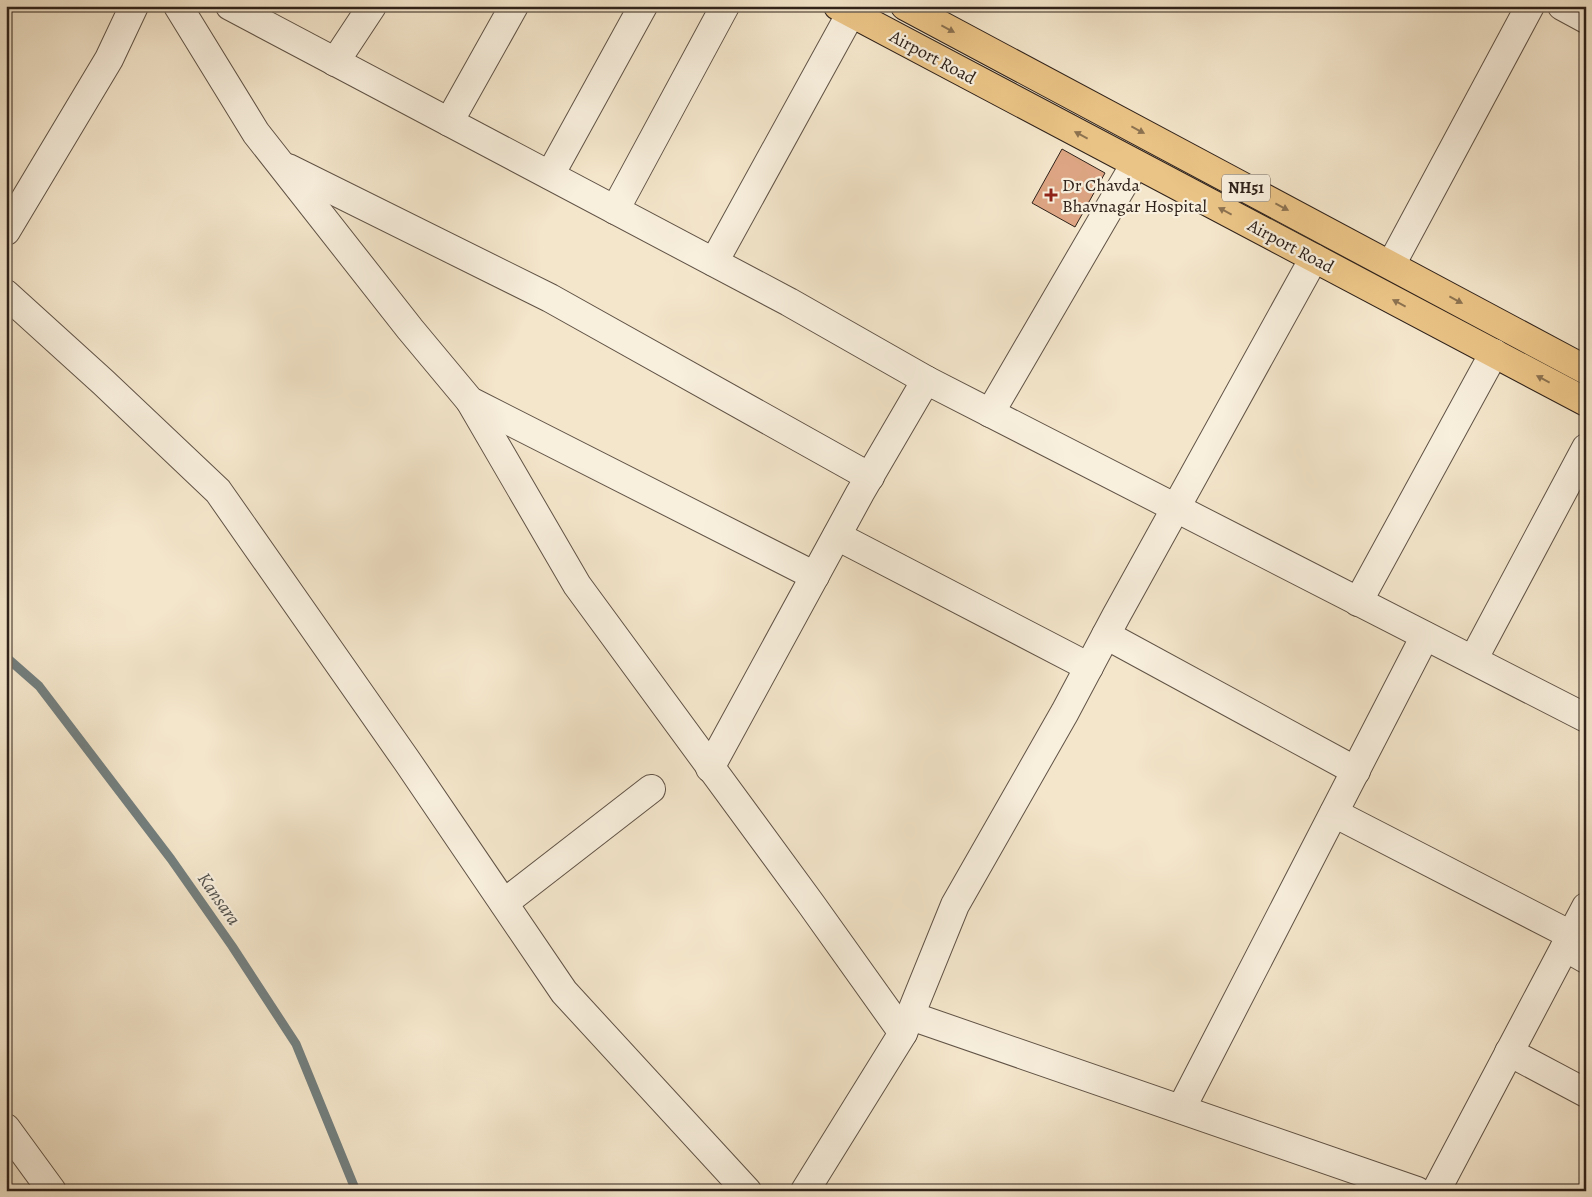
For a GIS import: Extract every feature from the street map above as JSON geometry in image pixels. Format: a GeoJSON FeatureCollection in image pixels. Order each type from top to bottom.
{"type":"FeatureCollection","features":[{"type":"Feature","properties":{"kind":"highway","name":"Airport Road"},"geometry":{"type":"LineString","coordinates":[[905,6],[1586,370]]}},
{"type":"Feature","properties":{"kind":"highway","name":"Airport Road"},"geometry":{"type":"LineString","coordinates":[[845,10],[1586,402]]}},
{"type":"Feature","properties":{"kind":"street"},"geometry":{"type":"LineString","coordinates":[[6,231],[109,60],[134,6]]}},
{"type":"Feature","properties":{"kind":"street"},"geometry":{"type":"LineString","coordinates":[[178,6],[256,133],[410,329],[470,402],[577,585],[811,904],[907,1024],[1181,1109],[1417,1191]]}},
{"type":"Feature","properties":{"kind":"street"},"geometry":{"type":"LineString","coordinates":[[230,6],[789,302],[926,380],[1586,718]]}},
{"type":"Feature","properties":{"kind":"street"},"geometry":{"type":"LineString","coordinates":[[335,62],[372,6]]}},
{"type":"Feature","properties":{"kind":"street"},"geometry":{"type":"LineString","coordinates":[[448,122],[514,6]]}},
{"type":"Feature","properties":{"kind":"street"},"geometry":{"type":"LineString","coordinates":[[550,176],[643,6]]}},
{"type":"Feature","properties":{"kind":"street"},"geometry":{"type":"LineString","coordinates":[[615,210],[725,6]]}},
{"type":"Feature","properties":{"kind":"street"},"geometry":{"type":"LineString","coordinates":[[1391,265],[1530,6]]}},
{"type":"Feature","properties":{"kind":"street"},"geometry":{"type":"LineString","coordinates":[[1562,6],[1586,19]]}},
{"type":"Feature","properties":{"kind":"street"},"geometry":{"type":"LineString","coordinates":[[714,262],[845,10]]}},
{"type":"Feature","properties":{"kind":"street"},"geometry":{"type":"LineString","coordinates":[[990,413],[1135,164]]}},
{"type":"Feature","properties":{"kind":"street"},"geometry":{"type":"LineString","coordinates":[[282,165],[550,298],[870,477]]}},
{"type":"Feature","properties":{"kind":"street"},"geometry":{"type":"LineString","coordinates":[[805,1191],[907,1024],[955,906],[1090,667],[1314,258]]}},
{"type":"Feature","properties":{"kind":"street"},"geometry":{"type":"LineString","coordinates":[[6,294],[110,389],[218,492],[401,752],[564,992],[748,1191]]}},
{"type":"Feature","properties":{"kind":"street"},"geometry":{"type":"LineString","coordinates":[[1358,602],[1494,353]]}},
{"type":"Feature","properties":{"kind":"street"},"geometry":{"type":"LineString","coordinates":[[710,768],[814,576],[926,380]]}},
{"type":"Feature","properties":{"kind":"street"},"geometry":{"type":"LineString","coordinates":[[470,402],[814,576]]}},
{"type":"Feature","properties":{"kind":"street"},"geometry":{"type":"LineString","coordinates":[[1473,660],[1586,448]]}},
{"type":"Feature","properties":{"kind":"street"},"geometry":{"type":"LineString","coordinates":[[837,536],[1090,667]]}},
{"type":"Feature","properties":{"kind":"street"},"geometry":{"type":"LineString","coordinates":[[1106,635],[1356,771]]}},
{"type":"Feature","properties":{"kind":"street"},"geometry":{"type":"LineString","coordinates":[[1181,1109],[1425,636]]}},
{"type":"Feature","properties":{"kind":"street"},"geometry":{"type":"LineString","coordinates":[[504,904],[650,790]]}},
{"type":"Feature","properties":{"kind":"street"},"geometry":{"type":"LineString","coordinates":[[1334,813],[1574,947]]}},
{"type":"Feature","properties":{"kind":"street"},"geometry":{"type":"LineString","coordinates":[[1436,1191],[1510,1052],[1574,947],[1586,907]]}},
{"type":"Feature","properties":{"kind":"street"},"geometry":{"type":"LineString","coordinates":[[1510,1052],[1586,1093]]}},
{"type":"Feature","properties":{"kind":"street"},"geometry":{"type":"LineString","coordinates":[[6,1128],[52,1191]]}},
{"type":"Feature","properties":{"kind":"building"},"geometry":{"type":"Polygon","coordinates":[[[1062,149],[1105,173],[1075,227],[1032,203],[1062,149]]]}},
{"type":"Feature","properties":{"kind":"waterway","name":"Kansara"},"geometry":{"type":"LineString","coordinates":[[6,657],[39,686],[171,859],[232,946],[296,1044],[356,1191]]}},
{"type":"Feature","properties":{"kind":"place","name":"Dr Chavda Bhavnagar Hospital"},"geometry":{"type":"Point","coordinates":[1051,195]}}]}
